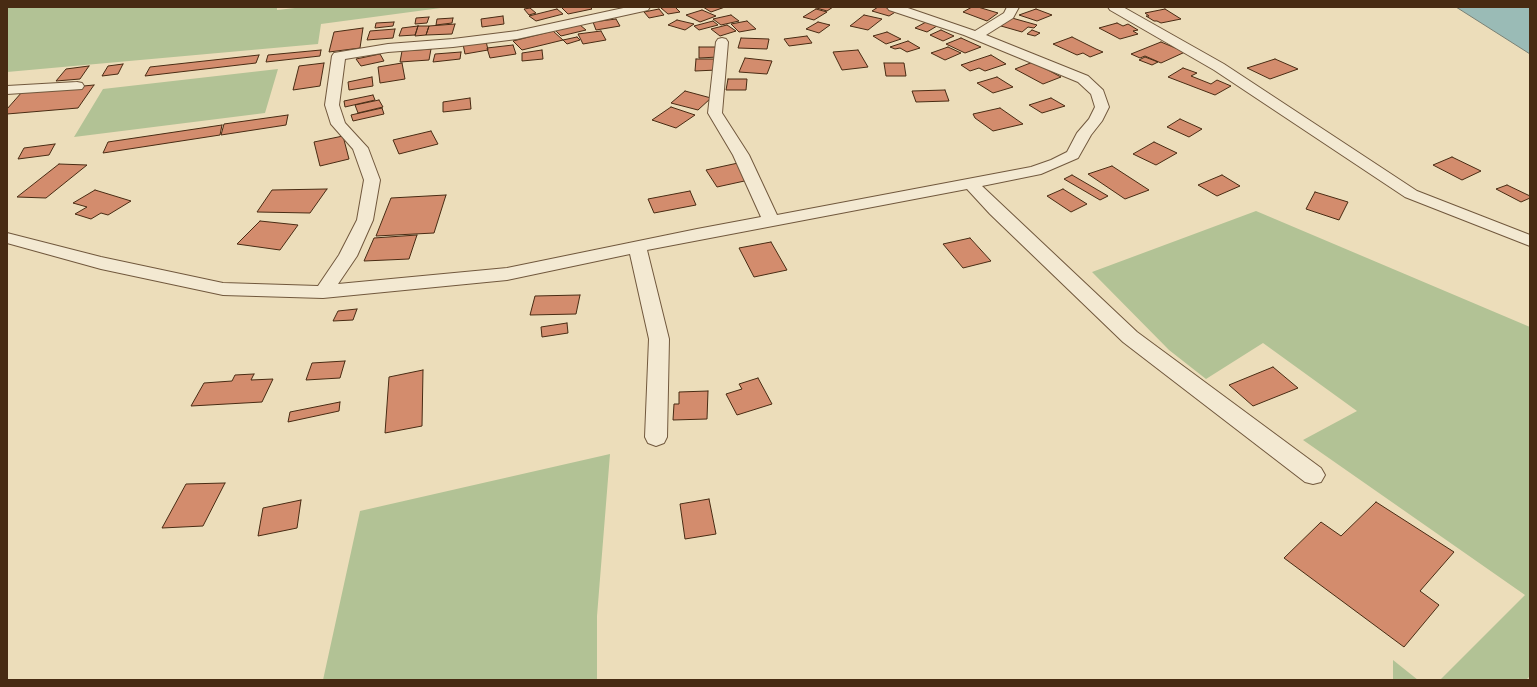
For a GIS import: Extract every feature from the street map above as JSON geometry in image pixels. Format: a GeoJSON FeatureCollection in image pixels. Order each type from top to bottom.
{"type":"FeatureCollection","features":[{"type":"Feature","properties":{"kind":"street"},"geometry":{"type":"LineString","coordinates":[[323,292],[348,256],[364,220],[372,180],[360,148],[338,124],[332,105],[339,56],[388,48],[452,43],[517,35],[644,7]]}},
{"type":"Feature","properties":{"kind":"street"},"geometry":{"type":"LineString","coordinates":[[7,238],[93,261],[223,289],[323,292],[507,274],[637,246],[1035,171],[1057,164],[1073,155],[1084,133],[1095,122],[1102,107],[1098,93],[1083,79],[1036,61],[977,35],[893,7]]}},
{"type":"Feature","properties":{"kind":"street"},"geometry":{"type":"LineString","coordinates":[[977,35],[1008,15],[1012,7]]}},
{"type":"Feature","properties":{"kind":"street"},"geometry":{"type":"LineString","coordinates":[[1114,7],[1219,67],[1411,194],[1530,241]]}},
{"type":"Feature","properties":{"kind":"street"},"geometry":{"type":"LineString","coordinates":[[722,42],[715,113],[741,155],[771,221]]}},
{"type":"Feature","properties":{"kind":"street"},"geometry":{"type":"LineString","coordinates":[[7,90],[77,86]]}},
{"type":"Feature","properties":{"kind":"street"},"geometry":{"type":"LineString","coordinates":[[970,183],[996,210],[1130,337],[1313,474]]}},
{"type":"Feature","properties":{"kind":"street"},"geometry":{"type":"LineString","coordinates":[[637,246],[659,338],[656,436]]}},
{"type":"Feature","properties":{"kind":"green space"},"geometry":{"type":"Polygon","coordinates":[[[7,7],[277,7],[277,10],[304,7],[448,7],[321,24],[318,44],[7,72],[7,7]]]}},
{"type":"Feature","properties":{"kind":"green space"},"geometry":{"type":"Polygon","coordinates":[[[278,69],[265,113],[74,137],[103,89],[278,69]]]}},
{"type":"Feature","properties":{"kind":"green space"},"geometry":{"type":"Polygon","coordinates":[[[1256,211],[1530,327],[1530,676],[1526,680],[1440,680],[1525,595],[1303,440],[1357,411],[1263,343],[1206,379],[1169,350],[1092,272],[1256,211]]]}},
{"type":"Feature","properties":{"kind":"green space"},"geometry":{"type":"Polygon","coordinates":[[[610,454],[597,616],[597,680],[323,680],[360,511],[610,454]]]}},
{"type":"Feature","properties":{"kind":"green space"},"geometry":{"type":"Polygon","coordinates":[[[1393,660],[1418,680],[1393,680],[1393,660]]]}},
{"type":"Feature","properties":{"kind":"water"},"geometry":{"type":"Polygon","coordinates":[[[1456,7],[1530,7],[1530,54],[1456,7]]]}},
{"type":"Feature","properties":{"kind":"building"},"geometry":{"type":"Polygon","coordinates":[[[561,7],[590,7],[592,9],[568,14],[561,7]]]}},
{"type":"Feature","properties":{"kind":"building"},"geometry":{"type":"Polygon","coordinates":[[[675,7],[680,12],[668,14],[661,8],[675,7]]]}},
{"type":"Feature","properties":{"kind":"building"},"geometry":{"type":"Polygon","coordinates":[[[703,7],[725,7],[711,12],[703,7]]]}},
{"type":"Feature","properties":{"kind":"building"},"geometry":{"type":"Polygon","coordinates":[[[813,7],[833,7],[827,11],[813,7]]]}},
{"type":"Feature","properties":{"kind":"building"},"geometry":{"type":"Polygon","coordinates":[[[878,7],[884,7],[897,11],[889,16],[872,11],[878,7]]]}},
{"type":"Feature","properties":{"kind":"building"},"geometry":{"type":"Polygon","coordinates":[[[972,7],[978,7],[998,13],[987,21],[963,12],[972,7]]]}},
{"type":"Feature","properties":{"kind":"building"},"geometry":{"type":"Polygon","coordinates":[[[530,8],[536,13],[529,15],[524,9],[530,8]]]}},
{"type":"Feature","properties":{"kind":"building"},"geometry":{"type":"Polygon","coordinates":[[[557,9],[563,14],[536,21],[529,16],[557,9]]]}},
{"type":"Feature","properties":{"kind":"building"},"geometry":{"type":"Polygon","coordinates":[[[659,9],[664,15],[649,18],[644,12],[659,9]]]}},
{"type":"Feature","properties":{"kind":"building"},"geometry":{"type":"Polygon","coordinates":[[[816,9],[827,12],[814,20],[803,17],[816,9]]]}},
{"type":"Feature","properties":{"kind":"building"},"geometry":{"type":"Polygon","coordinates":[[[1036,9],[1052,15],[1037,21],[1019,15],[1036,9]]]}},
{"type":"Feature","properties":{"kind":"building"},"geometry":{"type":"Polygon","coordinates":[[[1165,9],[1181,19],[1161,23],[1146,16],[1149,16],[1145,13],[1165,9]]]}},
{"type":"Feature","properties":{"kind":"building"},"geometry":{"type":"Polygon","coordinates":[[[702,10],[716,16],[700,22],[686,15],[702,10]]]}},
{"type":"Feature","properties":{"kind":"building"},"geometry":{"type":"Polygon","coordinates":[[[731,15],[739,21],[721,25],[713,19],[731,15]]]}},
{"type":"Feature","properties":{"kind":"building"},"geometry":{"type":"Polygon","coordinates":[[[864,15],[882,19],[868,30],[850,26],[864,15]]]}},
{"type":"Feature","properties":{"kind":"building"},"geometry":{"type":"Polygon","coordinates":[[[503,16],[504,24],[482,27],[481,19],[503,16]]]}},
{"type":"Feature","properties":{"kind":"building"},"geometry":{"type":"Polygon","coordinates":[[[429,17],[427,23],[415,24],[416,18],[429,17]]]}},
{"type":"Feature","properties":{"kind":"building"},"geometry":{"type":"Polygon","coordinates":[[[453,18],[452,23],[436,25],[437,19],[453,18]]]}},
{"type":"Feature","properties":{"kind":"building"},"geometry":{"type":"Polygon","coordinates":[[[1012,18],[1037,25],[1034,28],[1028,27],[1022,32],[1001,26],[1012,18]]]}},
{"type":"Feature","properties":{"kind":"building"},"geometry":{"type":"Polygon","coordinates":[[[616,19],[620,26],[596,30],[593,22],[616,19]]]}},
{"type":"Feature","properties":{"kind":"building"},"geometry":{"type":"Polygon","coordinates":[[[677,20],[694,24],[685,30],[668,25],[677,20]]]}},
{"type":"Feature","properties":{"kind":"building"},"geometry":{"type":"Polygon","coordinates":[[[713,21],[718,25],[699,30],[694,26],[713,21]]]}},
{"type":"Feature","properties":{"kind":"building"},"geometry":{"type":"Polygon","coordinates":[[[747,21],[756,29],[739,32],[731,24],[747,21]]]}},
{"type":"Feature","properties":{"kind":"building"},"geometry":{"type":"Polygon","coordinates":[[[394,22],[393,26],[375,28],[376,23],[394,22]]]}},
{"type":"Feature","properties":{"kind":"building"},"geometry":{"type":"Polygon","coordinates":[[[818,22],[830,25],[819,33],[806,29],[818,22]]]}},
{"type":"Feature","properties":{"kind":"building"},"geometry":{"type":"Polygon","coordinates":[[[926,22],[937,26],[927,32],[915,28],[926,22]]]}},
{"type":"Feature","properties":{"kind":"building"},"geometry":{"type":"Polygon","coordinates":[[[1117,23],[1123,26],[1128,24],[1138,30],[1133,31],[1138,34],[1120,39],[1099,28],[1117,23]]]}},
{"type":"Feature","properties":{"kind":"building"},"geometry":{"type":"Polygon","coordinates":[[[455,24],[452,34],[426,35],[429,26],[455,24]]]}},
{"type":"Feature","properties":{"kind":"building"},"geometry":{"type":"Polygon","coordinates":[[[580,25],[586,30],[561,36],[555,30],[580,25]]]}},
{"type":"Feature","properties":{"kind":"building"},"geometry":{"type":"Polygon","coordinates":[[[727,25],[736,31],[720,36],[711,29],[727,25]]]}},
{"type":"Feature","properties":{"kind":"building"},"geometry":{"type":"Polygon","coordinates":[[[418,26],[429,26],[426,35],[415,36],[418,26]]]}},
{"type":"Feature","properties":{"kind":"building"},"geometry":{"type":"Polygon","coordinates":[[[418,26],[415,35],[399,36],[402,28],[418,26]]]}},
{"type":"Feature","properties":{"kind":"building"},"geometry":{"type":"Polygon","coordinates":[[[363,28],[360,48],[329,52],[334,32],[363,28]]]}},
{"type":"Feature","properties":{"kind":"building"},"geometry":{"type":"Polygon","coordinates":[[[395,29],[393,38],[367,40],[370,31],[395,29]]]}},
{"type":"Feature","properties":{"kind":"building"},"geometry":{"type":"Polygon","coordinates":[[[941,30],[954,36],[943,41],[930,35],[941,30]]]}},
{"type":"Feature","properties":{"kind":"building"},"geometry":{"type":"Polygon","coordinates":[[[1032,30],[1040,33],[1035,36],[1027,34],[1032,30]]]}},
{"type":"Feature","properties":{"kind":"building"},"geometry":{"type":"Polygon","coordinates":[[[553,31],[563,40],[522,50],[513,41],[553,31]]]}},
{"type":"Feature","properties":{"kind":"building"},"geometry":{"type":"Polygon","coordinates":[[[601,31],[606,40],[583,44],[578,34],[601,31]]]}},
{"type":"Feature","properties":{"kind":"building"},"geometry":{"type":"Polygon","coordinates":[[[887,32],[901,39],[886,44],[873,36],[887,32]]]}},
{"type":"Feature","properties":{"kind":"building"},"geometry":{"type":"Polygon","coordinates":[[[807,36],[812,43],[789,46],[784,39],[807,36]]]}},
{"type":"Feature","properties":{"kind":"building"},"geometry":{"type":"Polygon","coordinates":[[[577,37],[580,40],[567,44],[563,40],[577,37]]]}},
{"type":"Feature","properties":{"kind":"building"},"geometry":{"type":"Polygon","coordinates":[[[1072,37],[1103,52],[1090,57],[1083,53],[1077,55],[1053,44],[1072,37]]]}},
{"type":"Feature","properties":{"kind":"building"},"geometry":{"type":"Polygon","coordinates":[[[741,38],[769,39],[767,49],[738,48],[741,38]]]}},
{"type":"Feature","properties":{"kind":"building"},"geometry":{"type":"Polygon","coordinates":[[[961,38],[981,47],[965,53],[946,44],[961,38]]]}},
{"type":"Feature","properties":{"kind":"building"},"geometry":{"type":"Polygon","coordinates":[[[486,41],[488,50],[465,54],[463,44],[486,41]]]}},
{"type":"Feature","properties":{"kind":"building"},"geometry":{"type":"Polygon","coordinates":[[[908,41],[920,48],[907,52],[900,48],[895,49],[890,47],[908,41]]]}},
{"type":"Feature","properties":{"kind":"building"},"geometry":{"type":"Polygon","coordinates":[[[1161,42],[1185,52],[1161,63],[1145,56],[1140,58],[1131,54],[1161,42]]]}},
{"type":"Feature","properties":{"kind":"building"},"geometry":{"type":"Polygon","coordinates":[[[513,45],[516,54],[490,58],[487,48],[513,45]]]}},
{"type":"Feature","properties":{"kind":"building"},"geometry":{"type":"Polygon","coordinates":[[[699,47],[716,47],[718,57],[699,58],[699,47]]]}},
{"type":"Feature","properties":{"kind":"building"},"geometry":{"type":"Polygon","coordinates":[[[948,47],[961,53],[945,60],[931,53],[948,47]]]}},
{"type":"Feature","properties":{"kind":"building"},"geometry":{"type":"Polygon","coordinates":[[[431,49],[429,60],[400,62],[402,51],[431,49]]]}},
{"type":"Feature","properties":{"kind":"building"},"geometry":{"type":"Polygon","coordinates":[[[321,50],[320,56],[266,62],[268,55],[321,50]]]}},
{"type":"Feature","properties":{"kind":"building"},"geometry":{"type":"Polygon","coordinates":[[[542,50],[543,59],[522,61],[522,53],[542,50]]]}},
{"type":"Feature","properties":{"kind":"building"},"geometry":{"type":"Polygon","coordinates":[[[858,50],[868,67],[842,70],[833,52],[858,50]]]}},
{"type":"Feature","properties":{"kind":"building"},"geometry":{"type":"Polygon","coordinates":[[[461,52],[460,59],[433,62],[435,54],[461,52]]]}},
{"type":"Feature","properties":{"kind":"building"},"geometry":{"type":"Polygon","coordinates":[[[380,54],[384,61],[361,66],[356,59],[380,54]]]}},
{"type":"Feature","properties":{"kind":"building"},"geometry":{"type":"Polygon","coordinates":[[[259,55],[256,63],[145,76],[150,67],[259,55]]]}},
{"type":"Feature","properties":{"kind":"building"},"geometry":{"type":"Polygon","coordinates":[[[991,55],[1006,64],[985,71],[979,68],[970,71],[961,65],[991,55]]]}},
{"type":"Feature","properties":{"kind":"building"},"geometry":{"type":"Polygon","coordinates":[[[1145,57],[1158,62],[1152,65],[1139,60],[1145,57]]]}},
{"type":"Feature","properties":{"kind":"building"},"geometry":{"type":"Polygon","coordinates":[[[745,58],[772,61],[767,74],[739,72],[745,58]]]}},
{"type":"Feature","properties":{"kind":"building"},"geometry":{"type":"Polygon","coordinates":[[[696,59],[717,59],[717,70],[695,71],[696,59]]]}},
{"type":"Feature","properties":{"kind":"building"},"geometry":{"type":"Polygon","coordinates":[[[1275,59],[1298,69],[1270,79],[1247,68],[1275,59]]]}},
{"type":"Feature","properties":{"kind":"building"},"geometry":{"type":"Polygon","coordinates":[[[1033,62],[1061,77],[1043,84],[1015,69],[1033,62]]]}},
{"type":"Feature","properties":{"kind":"building"},"geometry":{"type":"Polygon","coordinates":[[[324,63],[320,86],[293,90],[299,66],[324,63]]]}},
{"type":"Feature","properties":{"kind":"building"},"geometry":{"type":"Polygon","coordinates":[[[402,63],[405,79],[380,83],[378,67],[402,63]]]}},
{"type":"Feature","properties":{"kind":"building"},"geometry":{"type":"Polygon","coordinates":[[[884,63],[904,63],[906,76],[886,76],[884,63]]]}},
{"type":"Feature","properties":{"kind":"building"},"geometry":{"type":"Polygon","coordinates":[[[123,64],[118,74],[102,76],[108,66],[123,64]]]}},
{"type":"Feature","properties":{"kind":"building"},"geometry":{"type":"Polygon","coordinates":[[[89,66],[80,79],[56,81],[66,69],[89,66]]]}},
{"type":"Feature","properties":{"kind":"building"},"geometry":{"type":"Polygon","coordinates":[[[1183,68],[1197,73],[1191,76],[1211,84],[1217,80],[1231,86],[1215,95],[1168,77],[1183,68]]]}},
{"type":"Feature","properties":{"kind":"building"},"geometry":{"type":"Polygon","coordinates":[[[372,77],[373,86],[349,90],[348,82],[372,77]]]}},
{"type":"Feature","properties":{"kind":"building"},"geometry":{"type":"Polygon","coordinates":[[[997,77],[1013,87],[993,93],[977,83],[997,77]]]}},
{"type":"Feature","properties":{"kind":"building"},"geometry":{"type":"Polygon","coordinates":[[[728,79],[747,79],[746,90],[726,90],[728,79]]]}},
{"type":"Feature","properties":{"kind":"building"},"geometry":{"type":"Polygon","coordinates":[[[94,85],[78,108],[7,114],[7,109],[22,92],[94,85]]]}},
{"type":"Feature","properties":{"kind":"building"},"geometry":{"type":"Polygon","coordinates":[[[945,90],[949,101],[916,102],[912,91],[945,90]]]}},
{"type":"Feature","properties":{"kind":"building"},"geometry":{"type":"Polygon","coordinates":[[[685,91],[711,98],[698,110],[671,103],[685,91]]]}},
{"type":"Feature","properties":{"kind":"building"},"geometry":{"type":"Polygon","coordinates":[[[373,95],[375,100],[345,107],[344,101],[373,95]]]}},
{"type":"Feature","properties":{"kind":"building"},"geometry":{"type":"Polygon","coordinates":[[[470,98],[471,109],[443,112],[443,102],[470,98]]]}},
{"type":"Feature","properties":{"kind":"building"},"geometry":{"type":"Polygon","coordinates":[[[1051,98],[1065,106],[1042,113],[1029,105],[1051,98]]]}},
{"type":"Feature","properties":{"kind":"building"},"geometry":{"type":"Polygon","coordinates":[[[379,100],[383,107],[358,113],[355,105],[379,100]]]}},
{"type":"Feature","properties":{"kind":"building"},"geometry":{"type":"Polygon","coordinates":[[[671,107],[695,115],[676,128],[652,120],[671,107]]]}},
{"type":"Feature","properties":{"kind":"building"},"geometry":{"type":"Polygon","coordinates":[[[382,108],[384,114],[353,121],[351,115],[382,108]]]}},
{"type":"Feature","properties":{"kind":"building"},"geometry":{"type":"Polygon","coordinates":[[[1000,108],[1023,124],[993,131],[975,118],[973,114],[1000,108]]]}},
{"type":"Feature","properties":{"kind":"building"},"geometry":{"type":"Polygon","coordinates":[[[288,115],[286,125],[221,135],[224,124],[288,115]]]}},
{"type":"Feature","properties":{"kind":"building"},"geometry":{"type":"Polygon","coordinates":[[[1180,119],[1202,129],[1189,137],[1167,127],[1180,119]]]}},
{"type":"Feature","properties":{"kind":"building"},"geometry":{"type":"Polygon","coordinates":[[[222,125],[220,135],[103,153],[108,142],[222,125]]]}},
{"type":"Feature","properties":{"kind":"building"},"geometry":{"type":"Polygon","coordinates":[[[431,131],[438,144],[399,154],[393,140],[431,131]]]}},
{"type":"Feature","properties":{"kind":"building"},"geometry":{"type":"Polygon","coordinates":[[[343,136],[349,159],[320,166],[314,142],[343,136]]]}},
{"type":"Feature","properties":{"kind":"building"},"geometry":{"type":"Polygon","coordinates":[[[1154,142],[1177,153],[1156,165],[1133,154],[1154,142]]]}},
{"type":"Feature","properties":{"kind":"building"},"geometry":{"type":"Polygon","coordinates":[[[55,144],[49,155],[18,159],[24,148],[55,144]]]}},
{"type":"Feature","properties":{"kind":"building"},"geometry":{"type":"Polygon","coordinates":[[[1452,157],[1481,171],[1462,180],[1433,165],[1452,157]]]}},
{"type":"Feature","properties":{"kind":"building"},"geometry":{"type":"Polygon","coordinates":[[[738,163],[749,180],[717,187],[706,170],[738,163]]]}},
{"type":"Feature","properties":{"kind":"building"},"geometry":{"type":"Polygon","coordinates":[[[59,164],[87,165],[46,198],[17,197],[59,164]]]}},
{"type":"Feature","properties":{"kind":"building"},"geometry":{"type":"Polygon","coordinates":[[[1112,166],[1149,190],[1125,199],[1088,174],[1112,166]]]}},
{"type":"Feature","properties":{"kind":"building"},"geometry":{"type":"Polygon","coordinates":[[[1072,175],[1108,196],[1100,200],[1064,179],[1072,175]]]}},
{"type":"Feature","properties":{"kind":"building"},"geometry":{"type":"Polygon","coordinates":[[[1222,175],[1240,186],[1217,196],[1198,185],[1222,175]]]}},
{"type":"Feature","properties":{"kind":"building"},"geometry":{"type":"Polygon","coordinates":[[[1507,185],[1530,196],[1530,198],[1521,202],[1496,189],[1507,185]]]}},
{"type":"Feature","properties":{"kind":"building"},"geometry":{"type":"Polygon","coordinates":[[[327,189],[310,213],[257,212],[272,190],[327,189]]]}},
{"type":"Feature","properties":{"kind":"building"},"geometry":{"type":"Polygon","coordinates":[[[1063,189],[1087,204],[1071,212],[1047,196],[1063,189]]]}},
{"type":"Feature","properties":{"kind":"building"},"geometry":{"type":"Polygon","coordinates":[[[95,190],[131,201],[108,215],[101,213],[91,219],[75,214],[87,207],[73,203],[95,190]]]}},
{"type":"Feature","properties":{"kind":"building"},"geometry":{"type":"Polygon","coordinates":[[[690,191],[696,205],[654,213],[648,199],[690,191]]]}},
{"type":"Feature","properties":{"kind":"building"},"geometry":{"type":"Polygon","coordinates":[[[1315,192],[1348,202],[1339,220],[1306,209],[1315,192]]]}},
{"type":"Feature","properties":{"kind":"building"},"geometry":{"type":"Polygon","coordinates":[[[446,195],[434,233],[376,236],[391,198],[446,195]]]}},
{"type":"Feature","properties":{"kind":"building"},"geometry":{"type":"Polygon","coordinates":[[[260,221],[298,225],[280,250],[237,244],[260,221]]]}},
{"type":"Feature","properties":{"kind":"building"},"geometry":{"type":"Polygon","coordinates":[[[417,235],[409,259],[364,261],[374,238],[417,235]]]}},
{"type":"Feature","properties":{"kind":"building"},"geometry":{"type":"Polygon","coordinates":[[[970,238],[991,261],[963,268],[943,244],[970,238]]]}},
{"type":"Feature","properties":{"kind":"building"},"geometry":{"type":"Polygon","coordinates":[[[771,242],[787,270],[754,277],[739,248],[771,242]]]}},
{"type":"Feature","properties":{"kind":"building"},"geometry":{"type":"Polygon","coordinates":[[[580,295],[576,314],[530,315],[535,296],[580,295]]]}},
{"type":"Feature","properties":{"kind":"building"},"geometry":{"type":"Polygon","coordinates":[[[357,309],[353,320],[333,321],[338,311],[357,309]]]}},
{"type":"Feature","properties":{"kind":"building"},"geometry":{"type":"Polygon","coordinates":[[[567,323],[568,333],[542,337],[541,327],[567,323]]]}},
{"type":"Feature","properties":{"kind":"building"},"geometry":{"type":"Polygon","coordinates":[[[345,361],[340,378],[306,380],[312,363],[345,361]]]}},
{"type":"Feature","properties":{"kind":"building"},"geometry":{"type":"Polygon","coordinates":[[[1273,367],[1298,388],[1253,406],[1229,385],[1273,367]]]}},
{"type":"Feature","properties":{"kind":"building"},"geometry":{"type":"Polygon","coordinates":[[[423,370],[422,426],[385,433],[389,377],[423,370]]]}},
{"type":"Feature","properties":{"kind":"building"},"geometry":{"type":"Polygon","coordinates":[[[254,374],[251,380],[273,379],[262,402],[191,406],[204,383],[232,381],[235,375],[254,374]]]}},
{"type":"Feature","properties":{"kind":"building"},"geometry":{"type":"Polygon","coordinates":[[[758,378],[772,404],[737,415],[726,394],[742,389],[739,384],[758,378]]]}},
{"type":"Feature","properties":{"kind":"building"},"geometry":{"type":"Polygon","coordinates":[[[708,391],[707,419],[673,420],[674,404],[679,404],[679,392],[708,391]]]}},
{"type":"Feature","properties":{"kind":"building"},"geometry":{"type":"Polygon","coordinates":[[[340,402],[339,411],[288,422],[290,412],[340,402]]]}},
{"type":"Feature","properties":{"kind":"building"},"geometry":{"type":"Polygon","coordinates":[[[225,483],[203,526],[162,528],[186,484],[225,483]]]}},
{"type":"Feature","properties":{"kind":"building"},"geometry":{"type":"Polygon","coordinates":[[[709,499],[716,534],[685,539],[680,504],[709,499]]]}},
{"type":"Feature","properties":{"kind":"building"},"geometry":{"type":"Polygon","coordinates":[[[301,500],[297,528],[258,536],[263,508],[301,500]]]}},
{"type":"Feature","properties":{"kind":"building"},"geometry":{"type":"Polygon","coordinates":[[[1376,502],[1454,552],[1420,591],[1439,605],[1404,647],[1284,558],[1321,522],[1341,536],[1376,502]]]}}]}
